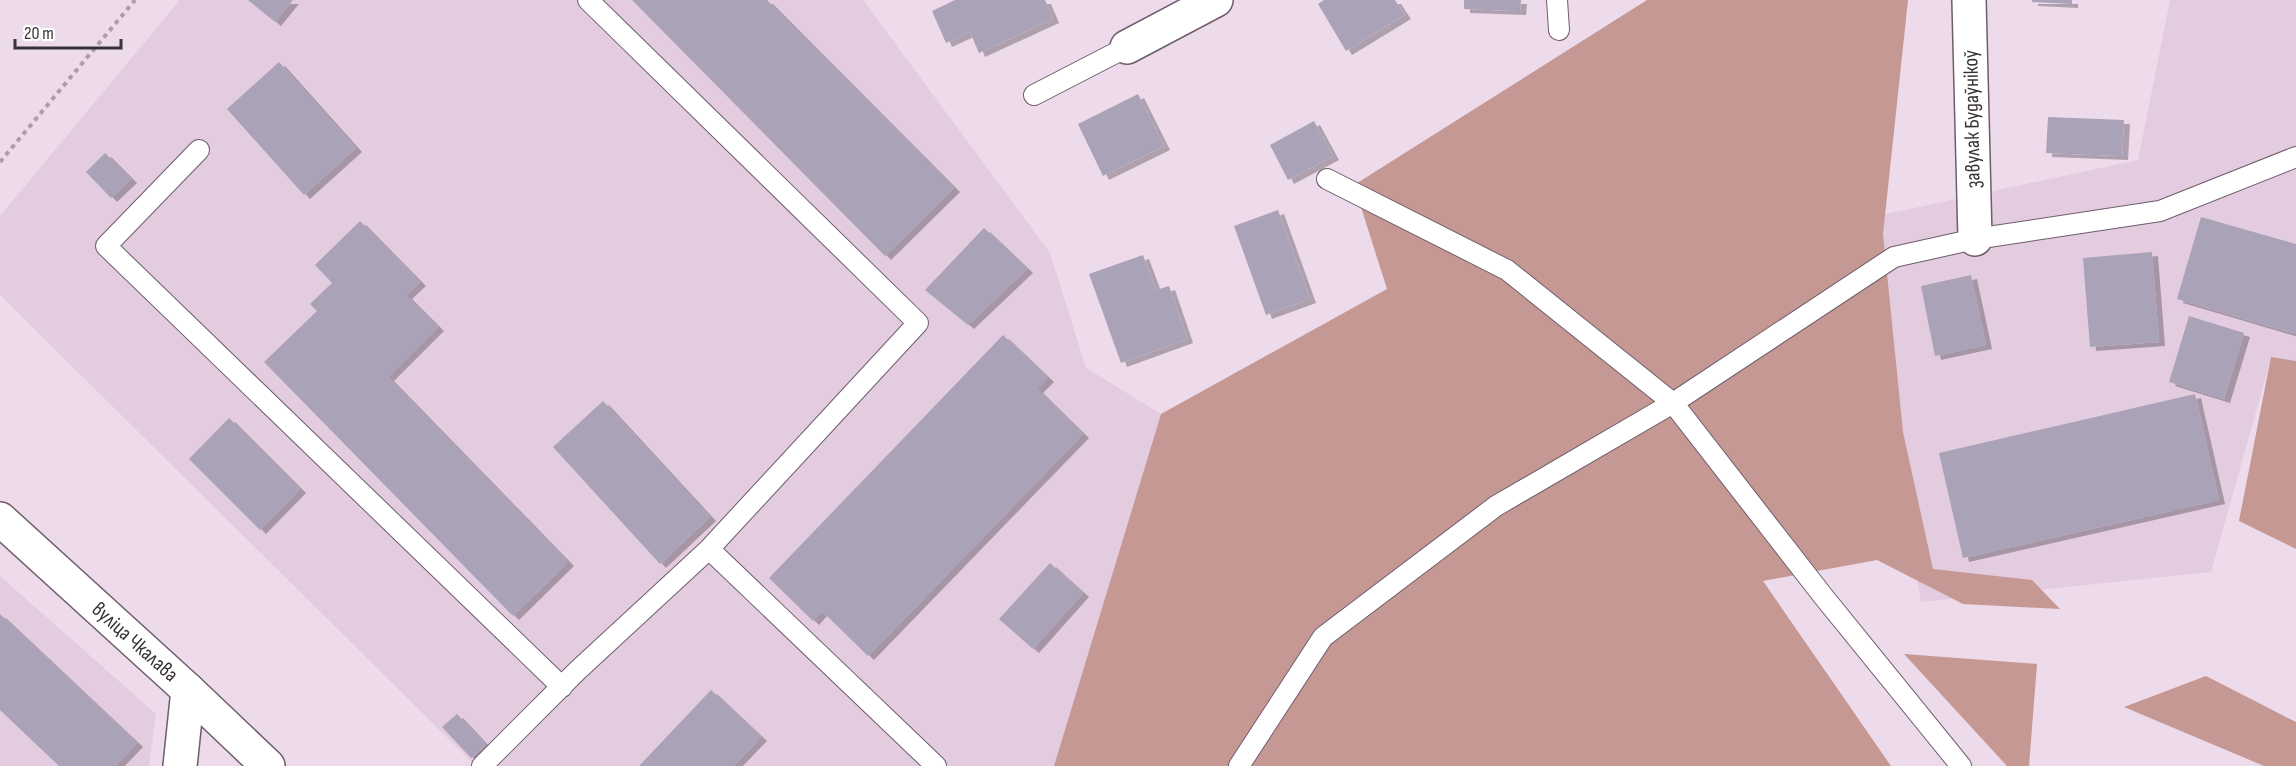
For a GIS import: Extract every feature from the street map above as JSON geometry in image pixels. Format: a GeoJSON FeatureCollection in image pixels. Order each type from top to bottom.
{"type":"FeatureCollection","features":[{"type":"Feature","properties":{"kind":"street"},"geometry":{"type":"LineString","coordinates":[[1127,47],[1216,0]]}},
{"type":"Feature","properties":{"kind":"street","name":"завулак Будаўнікоў"},"geometry":{"type":"LineString","coordinates":[[1969,0],[1975,239]]}},
{"type":"Feature","properties":{"kind":"street","name":"вуліца Чкалава"},"geometry":{"type":"LineString","coordinates":[[0,519],[268,766]]}},
{"type":"Feature","properties":{"kind":"street"},"geometry":{"type":"LineString","coordinates":[[180,766],[188,690]]}},
{"type":"Feature","properties":{"kind":"lane"},"geometry":{"type":"LineString","coordinates":[[482,766],[562,687],[709,549],[918,323],[588,0]]}},
{"type":"Feature","properties":{"kind":"lane"},"geometry":{"type":"LineString","coordinates":[[1557,0],[1559,30]]}},
{"type":"Feature","properties":{"kind":"lane"},"geometry":{"type":"LineString","coordinates":[[1034,95],[1127,47]]}},
{"type":"Feature","properties":{"kind":"lane"},"geometry":{"type":"LineString","coordinates":[[199,150],[106,246],[562,687]]}},
{"type":"Feature","properties":{"kind":"lane"},"geometry":{"type":"LineString","coordinates":[[1239,766],[1323,637],[1496,506],[1673,403],[1894,257],[1975,239],[2160,211],[2296,157]]}},
{"type":"Feature","properties":{"kind":"lane"},"geometry":{"type":"LineString","coordinates":[[1327,179],[1508,270],[1673,403],[1823,596],[1961,766]]}},
{"type":"Feature","properties":{"kind":"lane"},"geometry":{"type":"LineString","coordinates":[[709,549],[936,766]]}},
{"type":"Feature","properties":{"kind":"path"},"geometry":{"type":"LineString","coordinates":[[0,162],[135,0]]}},
{"type":"Feature","properties":{"kind":"shaded area"},"geometry":{"type":"Polygon","coordinates":[[[180,0],[863,0],[1050,253],[1086,368],[1161,414],[1054,766],[476,766],[0,295],[0,216],[180,0]]]}},
{"type":"Feature","properties":{"kind":"shaded area"},"geometry":{"type":"Polygon","coordinates":[[[1647,0],[1908,0],[1883,234],[1903,432],[1933,569],[2032,580],[2060,609],[1963,604],[1877,560],[1763,581],[1891,766],[1054,766],[1161,414],[1387,289],[1354,185],[1647,0]]]}},
{"type":"Feature","properties":{"kind":"shaded area"},"geometry":{"type":"Polygon","coordinates":[[[2170,0],[2296,0],[2296,361],[2271,358],[2211,572],[1921,602],[1859,220],[2138,160],[2170,0]]]}},
{"type":"Feature","properties":{"kind":"shaded area"},"geometry":{"type":"Polygon","coordinates":[[[2271,357],[2296,361],[2296,549],[2239,521],[2271,357]]]}},
{"type":"Feature","properties":{"kind":"shaded area"},"geometry":{"type":"Polygon","coordinates":[[[0,576],[156,714],[149,766],[0,766],[0,576]]]}},
{"type":"Feature","properties":{"kind":"shaded area"},"geometry":{"type":"Polygon","coordinates":[[[1904,654],[2037,664],[2029,766],[2007,766],[1904,654]]]}},
{"type":"Feature","properties":{"kind":"shaded area"},"geometry":{"type":"Polygon","coordinates":[[[2206,676],[2296,722],[2296,766],[2264,766],[2124,707],[2206,676]]]}},
{"type":"Feature","properties":{"kind":"building"},"geometry":{"type":"Polygon","coordinates":[[[248,0],[293,0],[275,22],[248,0]]]}},
{"type":"Feature","properties":{"kind":"building"},"geometry":{"type":"Polygon","coordinates":[[[632,0],[767,0],[954,188],[885,256],[632,0]]]}},
{"type":"Feature","properties":{"kind":"building"},"geometry":{"type":"Polygon","coordinates":[[[955,0],[1045,0],[1053,19],[979,53],[970,32],[946,43],[932,11],[955,0]]]}},
{"type":"Feature","properties":{"kind":"building"},"geometry":{"type":"Polygon","coordinates":[[[1324,0],[1395,0],[1405,15],[1346,51],[1318,4],[1324,0]]]}},
{"type":"Feature","properties":{"kind":"building"},"geometry":{"type":"Polygon","coordinates":[[[1464,0],[1521,0],[1520,11],[1464,9],[1464,0]]]}},
{"type":"Feature","properties":{"kind":"building"},"geometry":{"type":"Polygon","coordinates":[[[2032,0],[2072,0],[2072,4],[2032,2],[2032,0]]]}},
{"type":"Feature","properties":{"kind":"building"},"geometry":{"type":"Polygon","coordinates":[[[279,62],[356,148],[304,195],[227,109],[279,62]]]}},
{"type":"Feature","properties":{"kind":"building"},"geometry":{"type":"Polygon","coordinates":[[[1138,94],[1164,146],[1103,176],[1078,124],[1138,94]]]}},
{"type":"Feature","properties":{"kind":"building"},"geometry":{"type":"Polygon","coordinates":[[[2048,117],[2124,120],[2122,156],[2046,153],[2048,117]]]}},
{"type":"Feature","properties":{"kind":"building"},"geometry":{"type":"Polygon","coordinates":[[[1314,121],[1333,156],[1288,180],[1270,145],[1314,121]]]}},
{"type":"Feature","properties":{"kind":"building"},"geometry":{"type":"Polygon","coordinates":[[[105,153],[131,179],[111,198],[86,172],[105,153]]]}},
{"type":"Feature","properties":{"kind":"building"},"geometry":{"type":"Polygon","coordinates":[[[1278,210],[1310,299],[1266,315],[1234,226],[1278,210]]]}},
{"type":"Feature","properties":{"kind":"building"},"geometry":{"type":"Polygon","coordinates":[[[2201,217],[2296,244],[2296,334],[2177,299],[2201,217]]]}},
{"type":"Feature","properties":{"kind":"building"},"geometry":{"type":"Polygon","coordinates":[[[360,221],[420,282],[406,295],[438,327],[388,377],[568,562],[513,616],[264,362],[317,311],[310,304],[332,283],[315,265],[360,221]]]}},
{"type":"Feature","properties":{"kind":"building"},"geometry":{"type":"Polygon","coordinates":[[[984,228],[1027,269],[968,325],[925,290],[984,228]]]}},
{"type":"Feature","properties":{"kind":"building"},"geometry":{"type":"Polygon","coordinates":[[[2152,252],[2159,342],[2090,347],[2083,258],[2152,252]]]}},
{"type":"Feature","properties":{"kind":"building"},"geometry":{"type":"Polygon","coordinates":[[[1143,255],[1156,290],[1169,286],[1187,339],[1121,363],[1089,274],[1143,255]]]}},
{"type":"Feature","properties":{"kind":"building"},"geometry":{"type":"Polygon","coordinates":[[[1971,275],[1986,345],[1935,356],[1921,286],[1971,275]]]}},
{"type":"Feature","properties":{"kind":"building"},"geometry":{"type":"Polygon","coordinates":[[[2189,316],[2244,333],[2224,399],[2169,382],[2189,316]]]}},
{"type":"Feature","properties":{"kind":"building"},"geometry":{"type":"Polygon","coordinates":[[[1003,335],[1048,378],[1037,389],[1083,434],[868,656],[822,611],[813,621],[769,578],[1003,335]]]}},
{"type":"Feature","properties":{"kind":"building"},"geometry":{"type":"Polygon","coordinates":[[[2195,394],[2219,500],[1963,558],[1939,453],[2195,394]]]}},
{"type":"Feature","properties":{"kind":"building"},"geometry":{"type":"Polygon","coordinates":[[[603,401],[710,517],[660,564],[553,447],[603,401]]]}},
{"type":"Feature","properties":{"kind":"building"},"geometry":{"type":"Polygon","coordinates":[[[229,418],[300,489],[260,530],[189,459],[229,418]]]}},
{"type":"Feature","properties":{"kind":"building"},"geometry":{"type":"Polygon","coordinates":[[[1050,563],[1083,593],[1033,649],[999,619],[1050,563]]]}},
{"type":"Feature","properties":{"kind":"building"},"geometry":{"type":"Polygon","coordinates":[[[0,614],[137,743],[115,766],[59,766],[0,710],[0,614]]]}},
{"type":"Feature","properties":{"kind":"building"},"geometry":{"type":"Polygon","coordinates":[[[711,690],[761,737],[733,766],[639,766],[711,690]]]}},
{"type":"Feature","properties":{"kind":"building"},"geometry":{"type":"Polygon","coordinates":[[[457,714],[486,745],[471,758],[442,727],[457,714]]]}}]}
